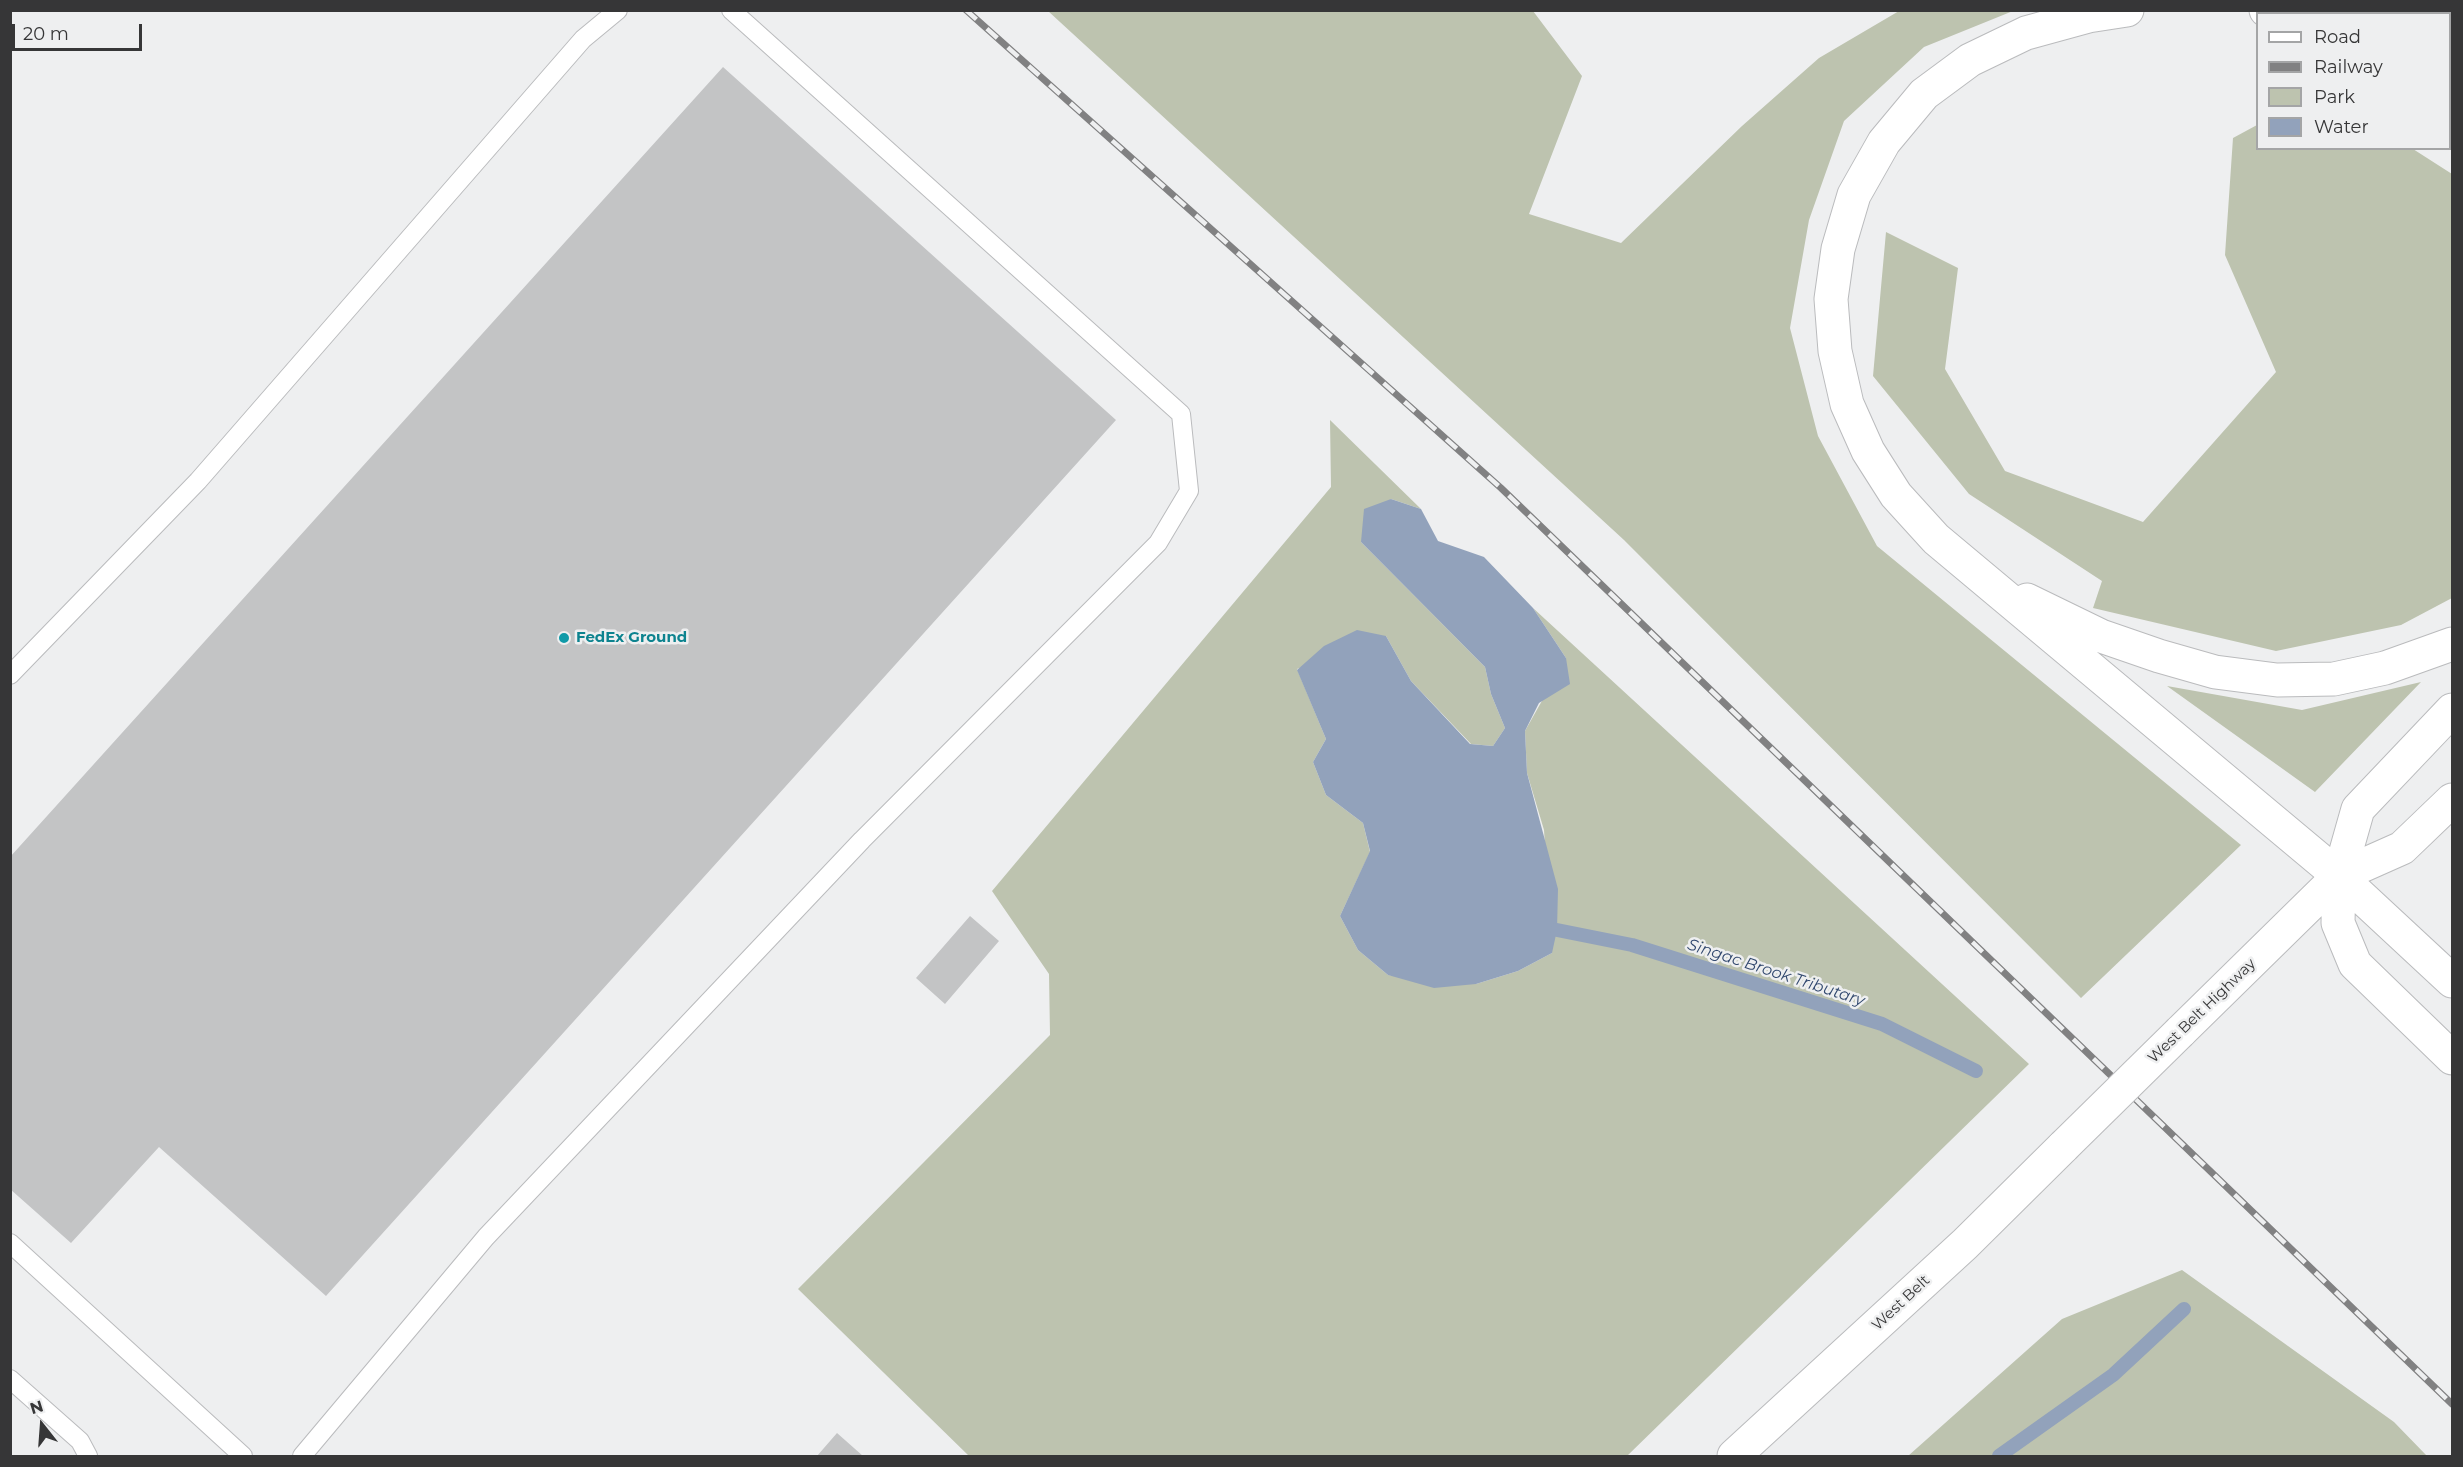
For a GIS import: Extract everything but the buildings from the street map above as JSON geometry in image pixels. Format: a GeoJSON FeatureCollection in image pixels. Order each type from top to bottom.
{"type":"FeatureCollection","features":[{"type":"Feature","properties":{"kind":"main road"},"geometry":{"type":"LineString","coordinates":[[2127,10],[2088,16],[2026,33],[1970,60],[1918,102],[1884,142],[1854,195],[1838,249],[1831,299],[1835,351],[1847,404],[1868,451],[1896,495],[1936,539],[2339,876],[2452,981]]}},
{"type":"Feature","properties":{"kind":"main road"},"geometry":{"type":"LineString","coordinates":[[1936,539],[1991,579],[2046,610],[2101,636],[2215,672],[2277,680],[2334,679],[2385,668],[2452,644]]}},
{"type":"Feature","properties":{"kind":"main road","name":"West Belt Highway"},"geometry":{"type":"LineString","coordinates":[[2339,876],[2358,809],[2452,710]]}},
{"type":"Feature","properties":{"kind":"main road","name":"West Belt Highway"},"geometry":{"type":"LineString","coordinates":[[2064,1146],[2339,876],[2402,848],[2452,800]]}},
{"type":"Feature","properties":{"kind":"main road"},"geometry":{"type":"LineString","coordinates":[[2339,876],[2338,923],[2355,964],[2452,1058]]}},
{"type":"Feature","properties":{"kind":"main road","name":"West Belt"},"geometry":{"type":"LineString","coordinates":[[1734,1456],[1965,1244],[2064,1146]]}},
{"type":"Feature","properties":{"kind":"lane"},"geometry":{"type":"LineString","coordinates":[[10,675],[198,481],[583,39],[618,10]]}},
{"type":"Feature","properties":{"kind":"lane"},"geometry":{"type":"LineString","coordinates":[[302,1456],[486,1237],[862,840],[1158,543],[1190,491],[1181,414],[730,10]]}},
{"type":"Feature","properties":{"kind":"lane"},"geometry":{"type":"LineString","coordinates":[[10,1243],[243,1456]]}},
{"type":"Feature","properties":{"kind":"lane"},"geometry":{"type":"LineString","coordinates":[[10,1379],[80,1441],[88,1456]]}},
{"type":"Feature","properties":{"kind":"green space"},"geometry":{"type":"Polygon","coordinates":[[[1048,11],[1533,11],[1582,76],[1529,214],[1621,243],[1742,126],[1819,58],[1899,11],[2013,11],[1924,47],[1844,121],[1809,220],[1790,328],[1818,436],[1877,546],[2241,845],[2081,998],[1624,540],[1048,11]]]}},
{"type":"Feature","properties":{"kind":"green space"},"geometry":{"type":"Polygon","coordinates":[[[2256,126],[2256,150],[2415,150],[2452,174],[2452,598],[2401,625],[2276,651],[2093,608],[2102,581],[1969,494],[1873,376],[1886,232],[1958,268],[1945,369],[2005,471],[2143,522],[2276,372],[2225,255],[2233,138],[2256,126]]]}},
{"type":"Feature","properties":{"kind":"green space"},"geometry":{"type":"Polygon","coordinates":[[[1330,420],[1421,509],[1391,499],[1361,542],[1485,667],[1491,694],[1505,728],[1493,746],[1471,744],[1411,681],[1386,636],[1297,669],[1326,739],[1313,762],[1326,795],[1363,823],[1370,852],[1340,916],[1358,950],[1388,975],[1476,984],[1518,971],[1552,953],[1544,830],[1527,773],[1525,731],[1566,658],[1533,608],[2029,1064],[1627,1456],[969,1456],[798,1289],[1050,1035],[1049,974],[992,891],[1331,487],[1330,420]]]}},
{"type":"Feature","properties":{"kind":"green space"},"geometry":{"type":"Polygon","coordinates":[[[2421,682],[2315,792],[2167,686],[2302,710],[2421,682]]]}},
{"type":"Feature","properties":{"kind":"green space"},"geometry":{"type":"Polygon","coordinates":[[[2182,1270],[2394,1422],[2427,1456],[1908,1456],[2062,1319],[2182,1270]]]}},
{"type":"Feature","properties":{"kind":"water"},"geometry":{"type":"Polygon","coordinates":[[[1391,499],[1421,509],[1438,541],[1484,557],[1533,608],[1566,658],[1570,684],[1539,703],[1525,731],[1527,773],[1558,889],[1557,930],[1552,953],[1518,971],[1476,984],[1434,988],[1388,975],[1358,950],[1340,916],[1370,851],[1363,823],[1326,795],[1313,762],[1326,739],[1297,670],[1324,646],[1357,630],[1386,636],[1411,681],[1470,744],[1493,746],[1505,728],[1491,694],[1485,667],[1361,542],[1364,509],[1391,499]]]}},
{"type":"Feature","properties":{"kind":"waterway","name":"Singac Brook Tributary"},"geometry":{"type":"LineString","coordinates":[[1557,930],[1632,945],[1882,1024],[1976,1071]]}},
{"type":"Feature","properties":{"kind":"waterway","name":"Singac Brook Tributary"},"geometry":{"type":"LineString","coordinates":[[1999,1456],[2113,1375],[2184,1309]]}},
{"type":"Feature","properties":{"kind":"railway"},"geometry":{"type":"LineString","coordinates":[[966,10],[1501,488],[2452,1404]]}},
{"type":"Feature","properties":{"kind":"place","name":"FedEx Ground"},"geometry":{"type":"Point","coordinates":[564,638]}}]}
